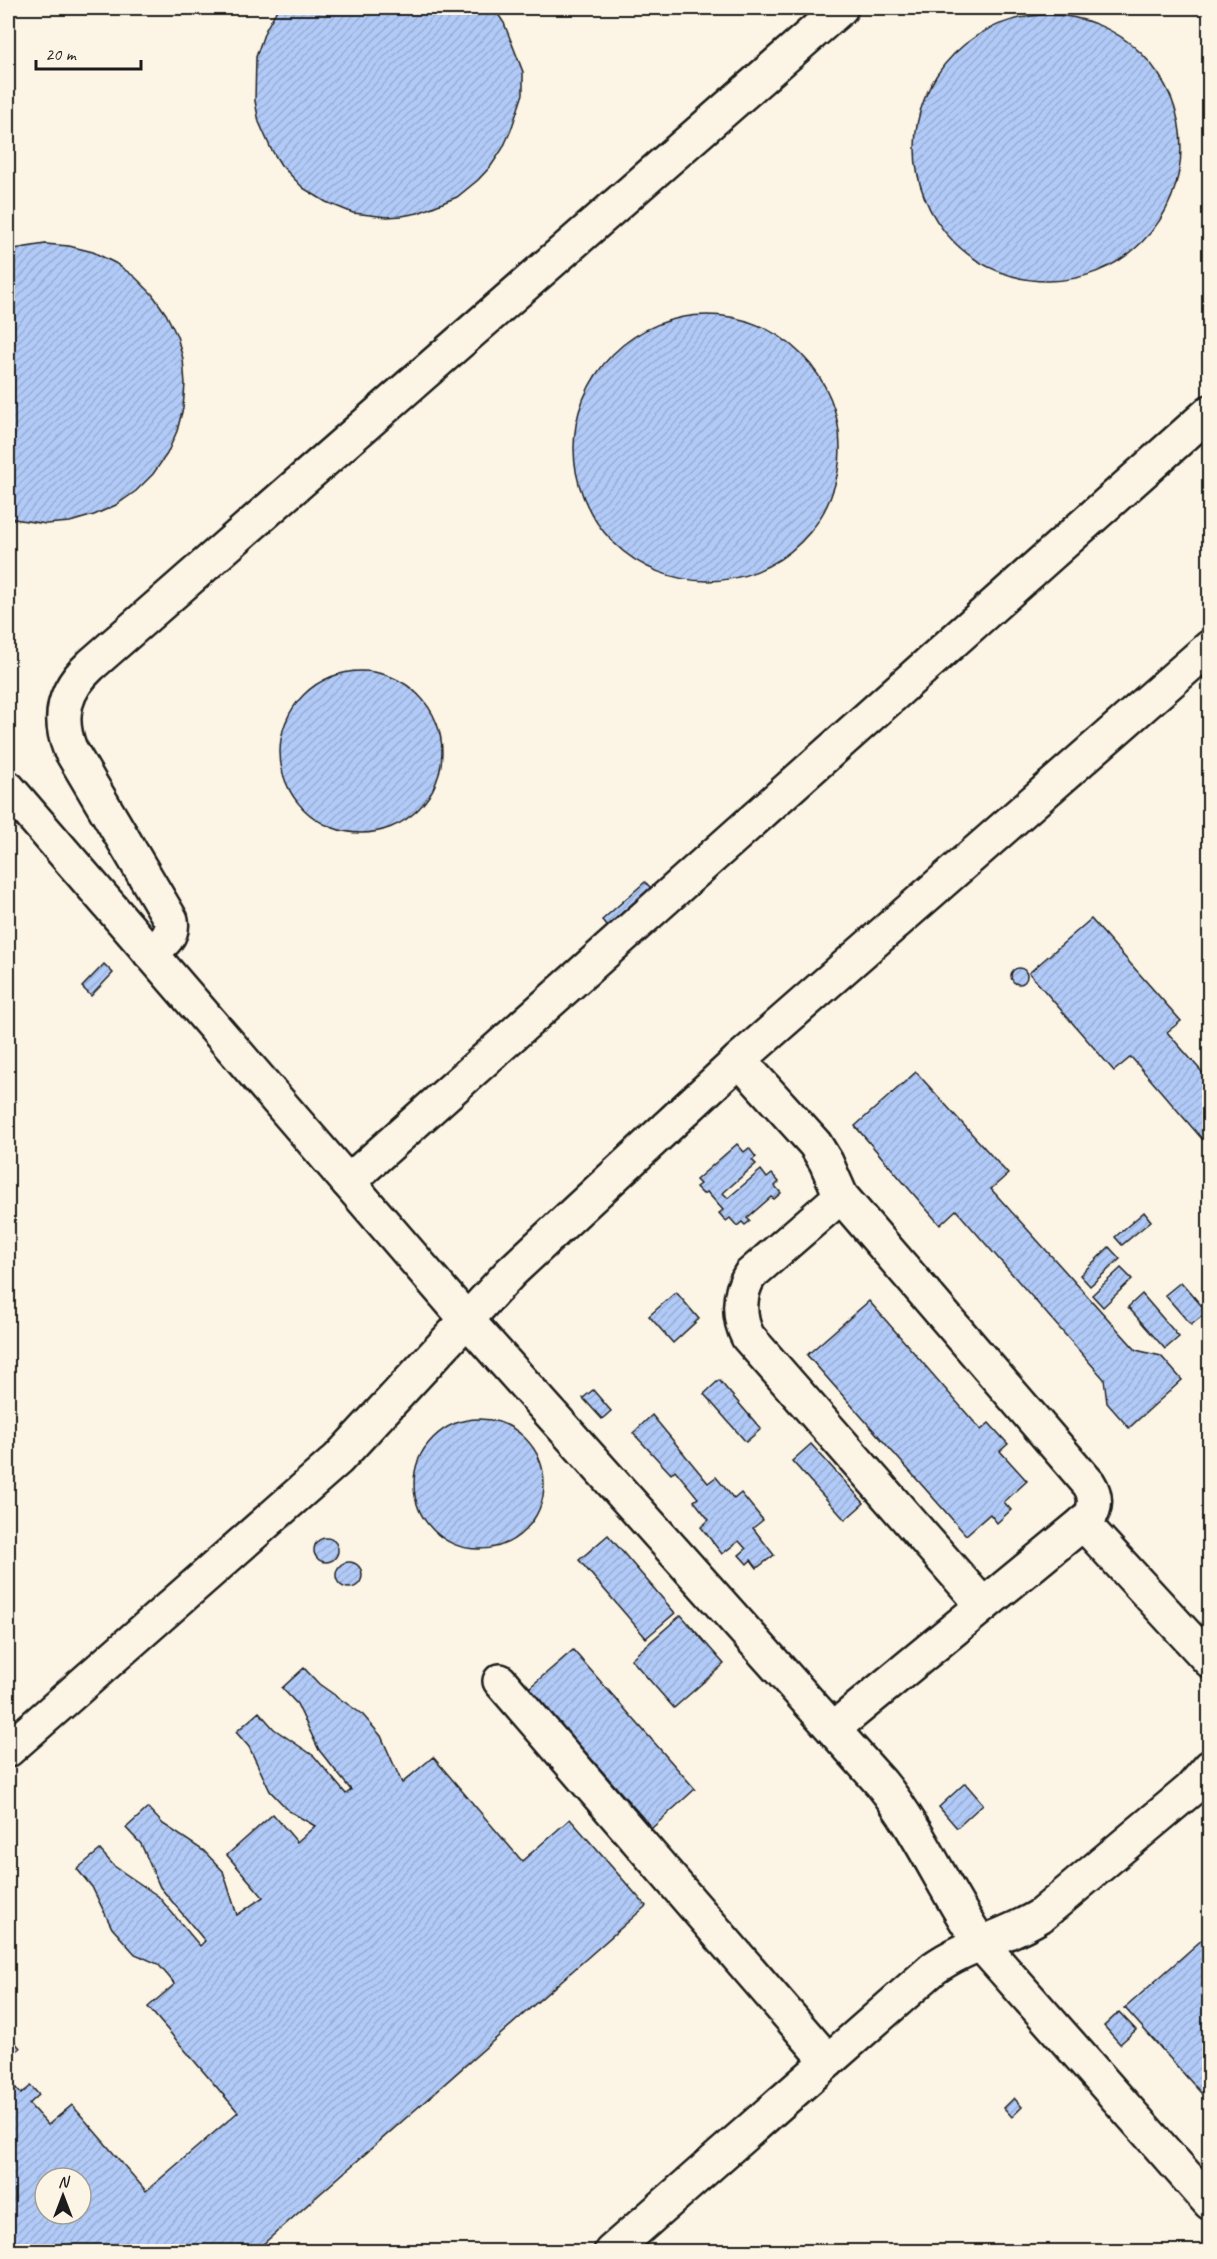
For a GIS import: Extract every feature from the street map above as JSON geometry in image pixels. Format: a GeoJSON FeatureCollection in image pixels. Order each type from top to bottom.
{"type":"FeatureCollection","features":[{"type":"Feature","properties":{"kind":"lane"},"geometry":{"type":"LineString","coordinates":[[150,953],[170,934],[171,920],[67,743],[63,727],[63,713],[70,689],[127,633],[841,8]]}},
{"type":"Feature","properties":{"kind":"lane"},"geometry":{"type":"LineString","coordinates":[[348,1182],[1209,412]]}},
{"type":"Feature","properties":{"kind":"lane"},"geometry":{"type":"LineString","coordinates":[[8,1750],[338,1459],[511,1272],[739,1060],[1209,647]]}},
{"type":"Feature","properties":{"kind":"lane"},"geometry":{"type":"LineString","coordinates":[[8,788],[467,1320],[894,1799],[919,1838],[955,1905],[981,1944],[1209,2204]]}},
{"type":"Feature","properties":{"kind":"lane"},"geometry":{"type":"LineString","coordinates":[[739,1060],[814,1144],[826,1162],[841,1196],[1092,1490],[1094,1508],[1092,1514],[1083,1523],[833,1729]]}},
{"type":"Feature","properties":{"kind":"lane"},"geometry":{"type":"LineString","coordinates":[[841,1196],[750,1275],[744,1288],[741,1306],[745,1331],[983,1605]]}},
{"type":"Feature","properties":{"kind":"lane"},"geometry":{"type":"LineString","coordinates":[[1083,1523],[1209,1661]]}},
{"type":"Feature","properties":{"kind":"lane"},"geometry":{"type":"LineString","coordinates":[[500,1681],[828,2061]]}},
{"type":"Feature","properties":{"kind":"lane"},"geometry":{"type":"LineString","coordinates":[[611,2252],[934,1968],[961,1952],[1015,1931],[1040,1916],[1190,1790],[1209,1767]]}},
{"type":"Feature","properties":{"kind":"building"},"geometry":{"type":"Polygon","coordinates":[[[278,8],[494,8],[504,23],[523,72],[523,94],[503,148],[491,166],[457,197],[418,213],[402,216],[387,217],[353,213],[326,202],[303,188],[281,165],[271,149],[259,122],[255,101],[256,57],[265,31],[278,8]]]}},
{"type":"Feature","properties":{"kind":"building"},"geometry":{"type":"Polygon","coordinates":[[[1048,15],[1074,18],[1099,25],[1122,38],[1142,54],[1158,74],[1171,97],[1178,122],[1181,148],[1178,174],[1171,199],[1158,222],[1142,242],[1122,258],[1099,271],[1074,278],[1048,281],[1022,278],[997,271],[974,258],[954,242],[938,222],[925,199],[918,174],[915,148],[918,122],[925,97],[938,74],[954,54],[974,38],[997,25],[1022,18],[1048,15]]]}},
{"type":"Feature","properties":{"kind":"building"},"geometry":{"type":"Polygon","coordinates":[[[45,244],[69,246],[93,252],[115,263],[135,277],[152,294],[166,314],[177,336],[183,359],[185,384],[183,408],[177,431],[167,454],[153,474],[136,491],[116,505],[70,522],[46,524],[8,518],[8,250],[45,244]]]}},
{"type":"Feature","properties":{"kind":"building"},"geometry":{"type":"Polygon","coordinates":[[[707,315],[733,318],[758,326],[781,338],[801,354],[817,374],[829,397],[837,422],[840,448],[837,474],[829,499],[817,522],[801,542],[781,558],[758,570],[733,578],[707,581],[681,578],[656,570],[633,558],[613,542],[597,522],[585,499],[577,474],[574,448],[577,422],[585,397],[597,374],[613,354],[633,338],[656,326],[681,318],[707,315]]]}},
{"type":"Feature","properties":{"kind":"building"},"geometry":{"type":"Polygon","coordinates":[[[361,671],[392,678],[406,685],[418,695],[428,707],[435,721],[442,752],[435,783],[428,797],[418,809],[406,819],[392,826],[361,833],[330,826],[316,819],[304,809],[294,797],[287,783],[280,752],[287,721],[294,707],[304,695],[316,685],[330,678],[361,671]]]}},
{"type":"Feature","properties":{"kind":"building"},"geometry":{"type":"Polygon","coordinates":[[[645,882],[652,889],[608,927],[602,920],[645,882]]]}},
{"type":"Feature","properties":{"kind":"building"},"geometry":{"type":"Polygon","coordinates":[[[1091,919],[1181,1021],[1167,1032],[1210,1081],[1210,1148],[1131,1057],[1114,1071],[1029,973],[1091,919]]]}},
{"type":"Feature","properties":{"kind":"building"},"geometry":{"type":"Polygon","coordinates":[[[104,964],[113,973],[91,996],[82,987],[104,964]]]}},
{"type":"Feature","properties":{"kind":"building"},"geometry":{"type":"Polygon","coordinates":[[[1019,968],[1025,970],[1027,976],[1025,982],[1019,984],[1013,982],[1011,976],[1013,970],[1019,968]]]}},
{"type":"Feature","properties":{"kind":"building"},"geometry":{"type":"Polygon","coordinates":[[[916,1072],[1008,1174],[991,1189],[1136,1350],[1161,1356],[1182,1380],[1129,1428],[1107,1403],[1104,1379],[956,1210],[940,1225],[855,1126],[916,1072]]]}},
{"type":"Feature","properties":{"kind":"building"},"geometry":{"type":"Polygon","coordinates":[[[737,1144],[744,1152],[749,1148],[756,1157],[752,1160],[756,1164],[723,1193],[728,1198],[761,1170],[767,1178],[772,1174],[779,1182],[775,1186],[781,1193],[774,1199],[771,1197],[747,1218],[750,1221],[745,1225],[742,1222],[737,1226],[730,1218],[726,1221],[719,1213],[723,1210],[707,1192],[703,1194],[696,1187],[700,1184],[696,1180],[737,1144]]]}},
{"type":"Feature","properties":{"kind":"building"},"geometry":{"type":"Polygon","coordinates":[[[1144,1212],[1151,1221],[1122,1245],[1115,1237],[1144,1212]]]}},
{"type":"Feature","properties":{"kind":"building"},"geometry":{"type":"Polygon","coordinates":[[[1109,1247],[1120,1259],[1090,1286],[1080,1275],[1109,1247]]]}},
{"type":"Feature","properties":{"kind":"building"},"geometry":{"type":"Polygon","coordinates":[[[1121,1268],[1132,1279],[1103,1307],[1092,1295],[1121,1268]]]}},
{"type":"Feature","properties":{"kind":"building"},"geometry":{"type":"Polygon","coordinates":[[[1181,1282],[1207,1312],[1191,1325],[1165,1295],[1181,1282]]]}},
{"type":"Feature","properties":{"kind":"building"},"geometry":{"type":"Polygon","coordinates":[[[676,1292],[699,1319],[673,1343],[649,1316],[676,1292]]]}},
{"type":"Feature","properties":{"kind":"building"},"geometry":{"type":"Polygon","coordinates":[[[1142,1294],[1179,1337],[1165,1349],[1128,1307],[1142,1294]]]}},
{"type":"Feature","properties":{"kind":"building"},"geometry":{"type":"Polygon","coordinates":[[[869,1301],[981,1430],[989,1423],[1008,1444],[1000,1451],[1027,1481],[1004,1502],[1011,1510],[997,1523],[990,1514],[966,1535],[807,1355],[869,1301]]]}},
{"type":"Feature","properties":{"kind":"building"},"geometry":{"type":"Polygon","coordinates":[[[719,1380],[761,1429],[746,1442],[704,1394],[719,1380]]]}},
{"type":"Feature","properties":{"kind":"building"},"geometry":{"type":"Polygon","coordinates":[[[593,1390],[611,1411],[602,1419],[583,1398],[593,1390]]]}},
{"type":"Feature","properties":{"kind":"building"},"geometry":{"type":"Polygon","coordinates":[[[652,1415],[708,1483],[716,1477],[734,1499],[741,1493],[763,1520],[753,1528],[774,1555],[757,1568],[751,1560],[747,1564],[739,1555],[746,1549],[739,1541],[722,1554],[701,1527],[709,1520],[694,1501],[698,1498],[675,1470],[671,1474],[633,1433],[652,1415]]]}},
{"type":"Feature","properties":{"kind":"building"},"geometry":{"type":"Polygon","coordinates":[[[479,1419],[504,1424],[525,1438],[539,1459],[544,1484],[539,1509],[525,1530],[504,1544],[479,1549],[454,1544],[433,1530],[419,1509],[414,1484],[419,1459],[433,1438],[454,1424],[479,1419]]]}},
{"type":"Feature","properties":{"kind":"building"},"geometry":{"type":"Polygon","coordinates":[[[811,1444],[864,1503],[845,1520],[792,1461],[811,1444]]]}},
{"type":"Feature","properties":{"kind":"building"},"geometry":{"type":"Polygon","coordinates":[[[608,1535],[675,1613],[646,1638],[579,1560],[608,1535]]]}},
{"type":"Feature","properties":{"kind":"building"},"geometry":{"type":"Polygon","coordinates":[[[326,1538],[335,1541],[338,1550],[335,1559],[326,1562],[317,1559],[314,1550],[317,1541],[326,1538]]]}},
{"type":"Feature","properties":{"kind":"building"},"geometry":{"type":"Polygon","coordinates":[[[349,1562],[358,1566],[362,1575],[358,1584],[349,1588],[340,1584],[336,1575],[340,1566],[349,1562]]]}},
{"type":"Feature","properties":{"kind":"building"},"geometry":{"type":"Polygon","coordinates":[[[681,1615],[724,1664],[674,1708],[631,1659],[681,1615]]]}},
{"type":"Feature","properties":{"kind":"building"},"geometry":{"type":"Polygon","coordinates":[[[573,1650],[695,1789],[652,1828],[529,1688],[573,1650]]]}},
{"type":"Feature","properties":{"kind":"building"},"geometry":{"type":"Polygon","coordinates":[[[304,1668],[319,1684],[363,1715],[381,1736],[402,1783],[433,1757],[522,1861],[570,1819],[646,1906],[254,2252],[8,2252],[8,2079],[21,2094],[31,2086],[39,2095],[29,2104],[48,2125],[72,2105],[146,2191],[238,2112],[148,2007],[175,1984],[158,1964],[135,1954],[112,1928],[92,1887],[77,1869],[100,1850],[114,1866],[158,1896],[200,1946],[205,1941],[160,1887],[141,1844],[126,1828],[148,1808],[163,1824],[204,1851],[223,1871],[237,1915],[263,1897],[227,1855],[273,1814],[297,1842],[315,1826],[289,1811],[270,1791],[249,1747],[236,1732],[259,1712],[274,1729],[314,1756],[346,1794],[351,1790],[319,1750],[297,1704],[282,1688],[304,1668]]]}},
{"type":"Feature","properties":{"kind":"building"},"geometry":{"type":"Polygon","coordinates":[[[965,1783],[983,1804],[957,1828],[939,1807],[965,1783]]]}},
{"type":"Feature","properties":{"kind":"building"},"geometry":{"type":"Polygon","coordinates":[[[1205,1937],[1210,1943],[1210,2103],[1125,2008],[1205,1937]]]}},
{"type":"Feature","properties":{"kind":"building"},"geometry":{"type":"Polygon","coordinates":[[[1119,2012],[1136,2030],[1120,2044],[1104,2026],[1119,2012]]]}},
{"type":"Feature","properties":{"kind":"building"},"geometry":{"type":"Polygon","coordinates":[[[8,2037],[20,2048],[8,2059],[8,2037]]]}},
{"type":"Feature","properties":{"kind":"building"},"geometry":{"type":"Polygon","coordinates":[[[1014,2098],[1022,2107],[1012,2117],[1004,2108],[1014,2098]]]}}]}
